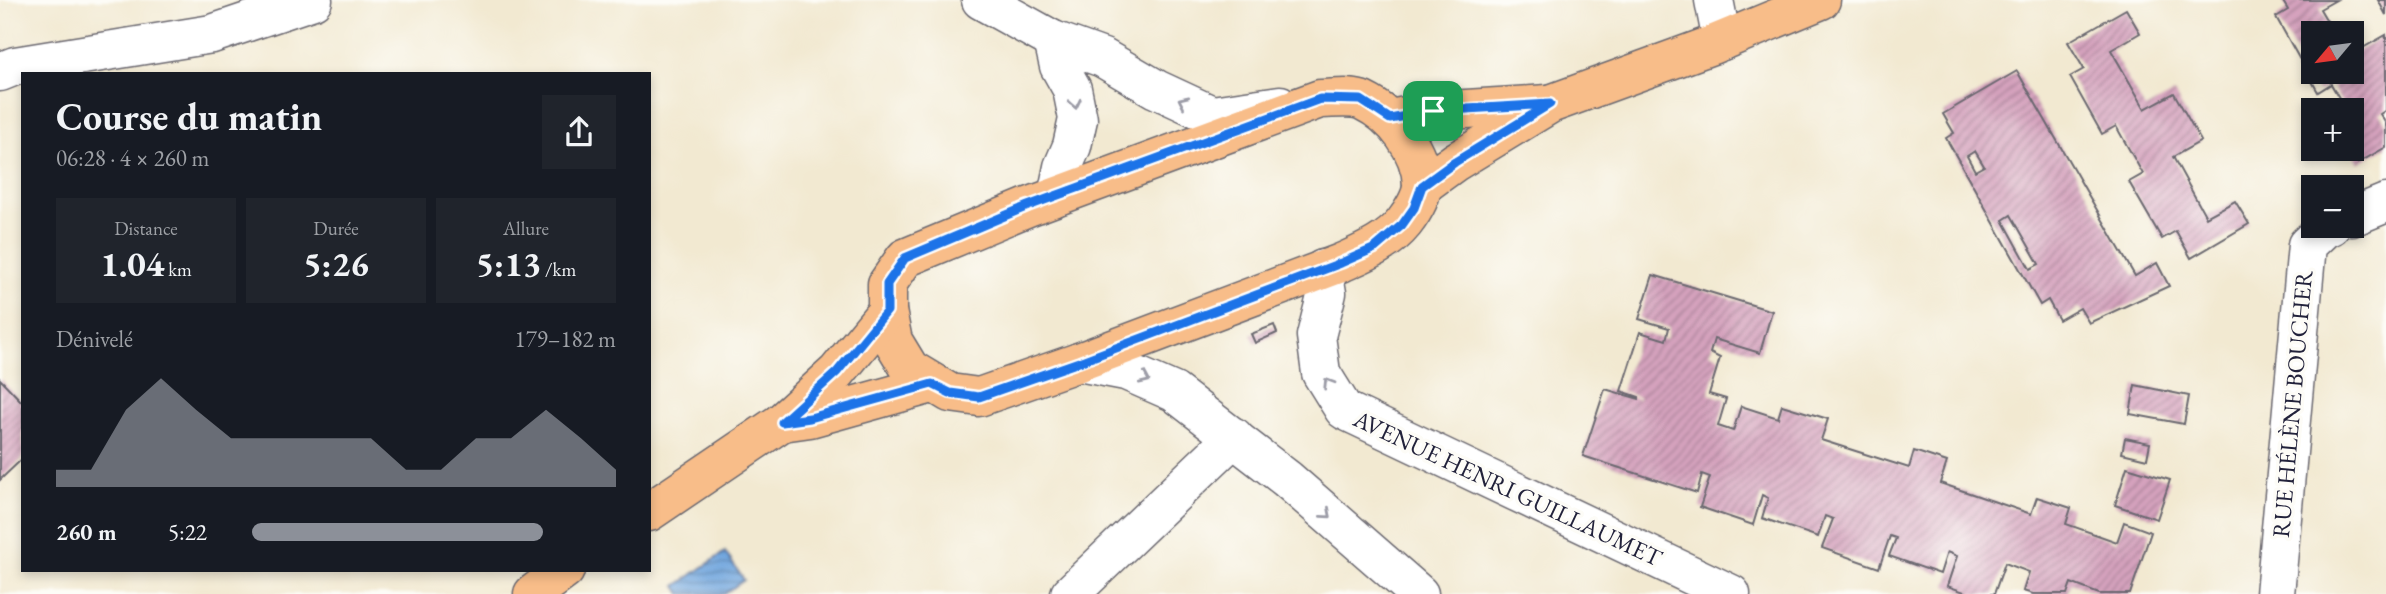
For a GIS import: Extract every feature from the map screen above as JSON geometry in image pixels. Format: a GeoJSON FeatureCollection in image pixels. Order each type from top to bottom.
{"type":"FeatureCollection","features":[{"type":"Feature","properties":{"kind":"main road"},"geometry":{"type":"LineString","coordinates":[[1422,186],[1455,162],[1550,104],[1722,41],[1821,0]]}},
{"type":"Feature","properties":{"kind":"main road"},"geometry":{"type":"LineString","coordinates":[[1320,99],[1361,100],[1390,119],[1413,148],[1422,186],[1414,208],[1402,225],[1375,248],[1079,362],[979,397],[950,393],[932,384],[910,369],[893,341],[887,311],[887,284],[905,258],[976,226],[1320,99]]}},
{"type":"Feature","properties":{"kind":"main road"},"geometry":{"type":"LineString","coordinates":[[1390,119],[1460,109],[1550,104]]}},
{"type":"Feature","properties":{"kind":"main road"},"geometry":{"type":"LineString","coordinates":[[651,511],[782,422],[837,372],[887,311]]}},
{"type":"Feature","properties":{"kind":"main road"},"geometry":{"type":"LineString","coordinates":[[782,422],[810,418],[932,384]]}},
{"type":"Feature","properties":{"kind":"main road"},"geometry":{"type":"LineString","coordinates":[[533,594],[562,572]]}},
{"type":"Feature","properties":{"kind":"street"},"geometry":{"type":"LineString","coordinates":[[981,0],[1053,40],[1103,58],[1156,89],[1212,115],[1320,99]]}},
{"type":"Feature","properties":{"kind":"street"},"geometry":{"type":"LineString","coordinates":[[1714,0],[1722,41]]}},
{"type":"Feature","properties":{"kind":"street"},"geometry":{"type":"LineString","coordinates":[[0,72],[15,65],[212,34],[293,3]]}},
{"type":"Feature","properties":{"kind":"street"},"geometry":{"type":"LineString","coordinates":[[1053,40],[1059,66],[1072,89],[1078,119],[1057,196]]}},
{"type":"Feature","properties":{"kind":"street"},"geometry":{"type":"LineString","coordinates":[[2364,212],[2386,203]]}},
{"type":"Feature","properties":{"kind":"street","name":"RUE HÉLÈNE BOUCHER"},"geometry":{"type":"LineString","coordinates":[[2275,594],[2307,245],[2314,238]]}},
{"type":"Feature","properties":{"kind":"street","name":"AVENUE HENRI GUILLAUMET"},"geometry":{"type":"LineString","coordinates":[[1323,269],[1327,293],[1316,337],[1321,373],[1344,410],[1731,594]]}},
{"type":"Feature","properties":{"kind":"street"},"geometry":{"type":"LineString","coordinates":[[1079,362],[1126,371],[1174,392],[1287,479],[1419,594]]}},
{"type":"Feature","properties":{"kind":"street"},"geometry":{"type":"LineString","coordinates":[[1070,594],[1234,437]]}},
{"type":"Feature","properties":{"kind":"water"},"geometry":{"type":"Polygon","coordinates":[[[725,552],[744,580],[724,594],[681,594],[676,586],[725,552]]]}},
{"type":"Feature","properties":{"kind":"building"},"geometry":{"type":"Polygon","coordinates":[[[2282,0],[2336,0],[2320,9],[2327,21],[2301,21],[2301,62],[2276,17],[2288,10],[2282,0]]]}},
{"type":"Feature","properties":{"kind":"building"},"geometry":{"type":"Polygon","coordinates":[[[2378,0],[2386,0],[2386,15],[2378,0]]]}},
{"type":"Feature","properties":{"kind":"building"},"geometry":{"type":"Polygon","coordinates":[[[2126,9],[2140,33],[2111,50],[2145,109],[2174,93],[2201,141],[2173,157],[2206,217],[2235,201],[2249,224],[2191,258],[2176,231],[2162,239],[2129,182],[2143,174],[2116,126],[2102,134],[2070,77],[2084,69],[2068,42],[2126,9]]]}},
{"type":"Feature","properties":{"kind":"building"},"geometry":{"type":"Polygon","coordinates":[[[2386,35],[2386,110],[2380,114],[2386,124],[2386,147],[2364,160],[2364,98],[2339,98],[2331,84],[2364,84],[2364,47],[2386,35]]]}},
{"type":"Feature","properties":{"kind":"building"},"geometry":{"type":"Polygon","coordinates":[[[2017,71],[2135,276],[2157,263],[2169,286],[2089,323],[2080,308],[2059,320],[2048,300],[2040,305],[1946,138],[1954,133],[1943,114],[2017,71]],[[1975,151],[1967,156],[1975,171],[1984,166],[1975,151]],[[2011,215],[2003,220],[2030,269],[2039,264],[2011,215]]]}},
{"type":"Feature","properties":{"kind":"building"},"geometry":{"type":"Polygon","coordinates":[[[2314,84],[2331,84],[2318,92],[2314,84]]]}},
{"type":"Feature","properties":{"kind":"building"},"geometry":{"type":"Polygon","coordinates":[[[1653,275],[1772,311],[1760,353],[1714,339],[1710,353],[1720,358],[1709,394],[1726,399],[1718,426],[1733,431],[1741,406],[1778,418],[1782,405],[1828,419],[1821,440],[1909,468],[1914,451],[1947,462],[1940,483],[2031,514],[2037,497],[2071,508],[2066,524],[2117,542],[2124,522],[2151,532],[2130,594],[2099,594],[2071,583],[2067,594],[2033,594],[2023,591],[2029,572],[2005,563],[1994,594],[1970,594],[1947,586],[1957,556],[1947,552],[1940,574],[1889,556],[1896,538],[1890,536],[1879,568],[1822,548],[1833,519],[1825,516],[1818,537],[1762,518],[1768,498],[1762,495],[1753,525],[1700,507],[1710,477],[1702,474],[1697,493],[1583,456],[1605,389],[1639,399],[1621,391],[1640,332],[1666,340],[1669,328],[1639,319],[1653,275]]]}},
{"type":"Feature","properties":{"kind":"building"},"geometry":{"type":"Polygon","coordinates":[[[1274,325],[1277,333],[1255,343],[1251,334],[1274,325]]]}},
{"type":"Feature","properties":{"kind":"building"},"geometry":{"type":"Polygon","coordinates":[[[0,379],[21,401],[21,460],[0,480],[0,379]]]}},
{"type":"Feature","properties":{"kind":"building"},"geometry":{"type":"Polygon","coordinates":[[[2135,385],[2189,396],[2184,424],[2130,414],[2135,385]]]}},
{"type":"Feature","properties":{"kind":"building"},"geometry":{"type":"Polygon","coordinates":[[[2125,438],[2150,443],[2147,459],[2122,453],[2125,438]]]}},
{"type":"Feature","properties":{"kind":"building"},"geometry":{"type":"Polygon","coordinates":[[[2127,467],[2170,480],[2157,519],[2115,505],[2127,467]]]}},
{"type":"Feature","properties":{"kind":"route"},"geometry":{"type":"LineString","coordinates":[[1320,99],[1361,100],[1390,119],[1433,111],[1550,104],[1455,162],[1422,186],[1414,208],[1402,225],[1375,248],[1341,263],[979,397],[950,393],[932,384],[810,418],[782,422],[837,372],[887,311],[887,284],[905,258],[1028,206],[1320,99]]}}]}
